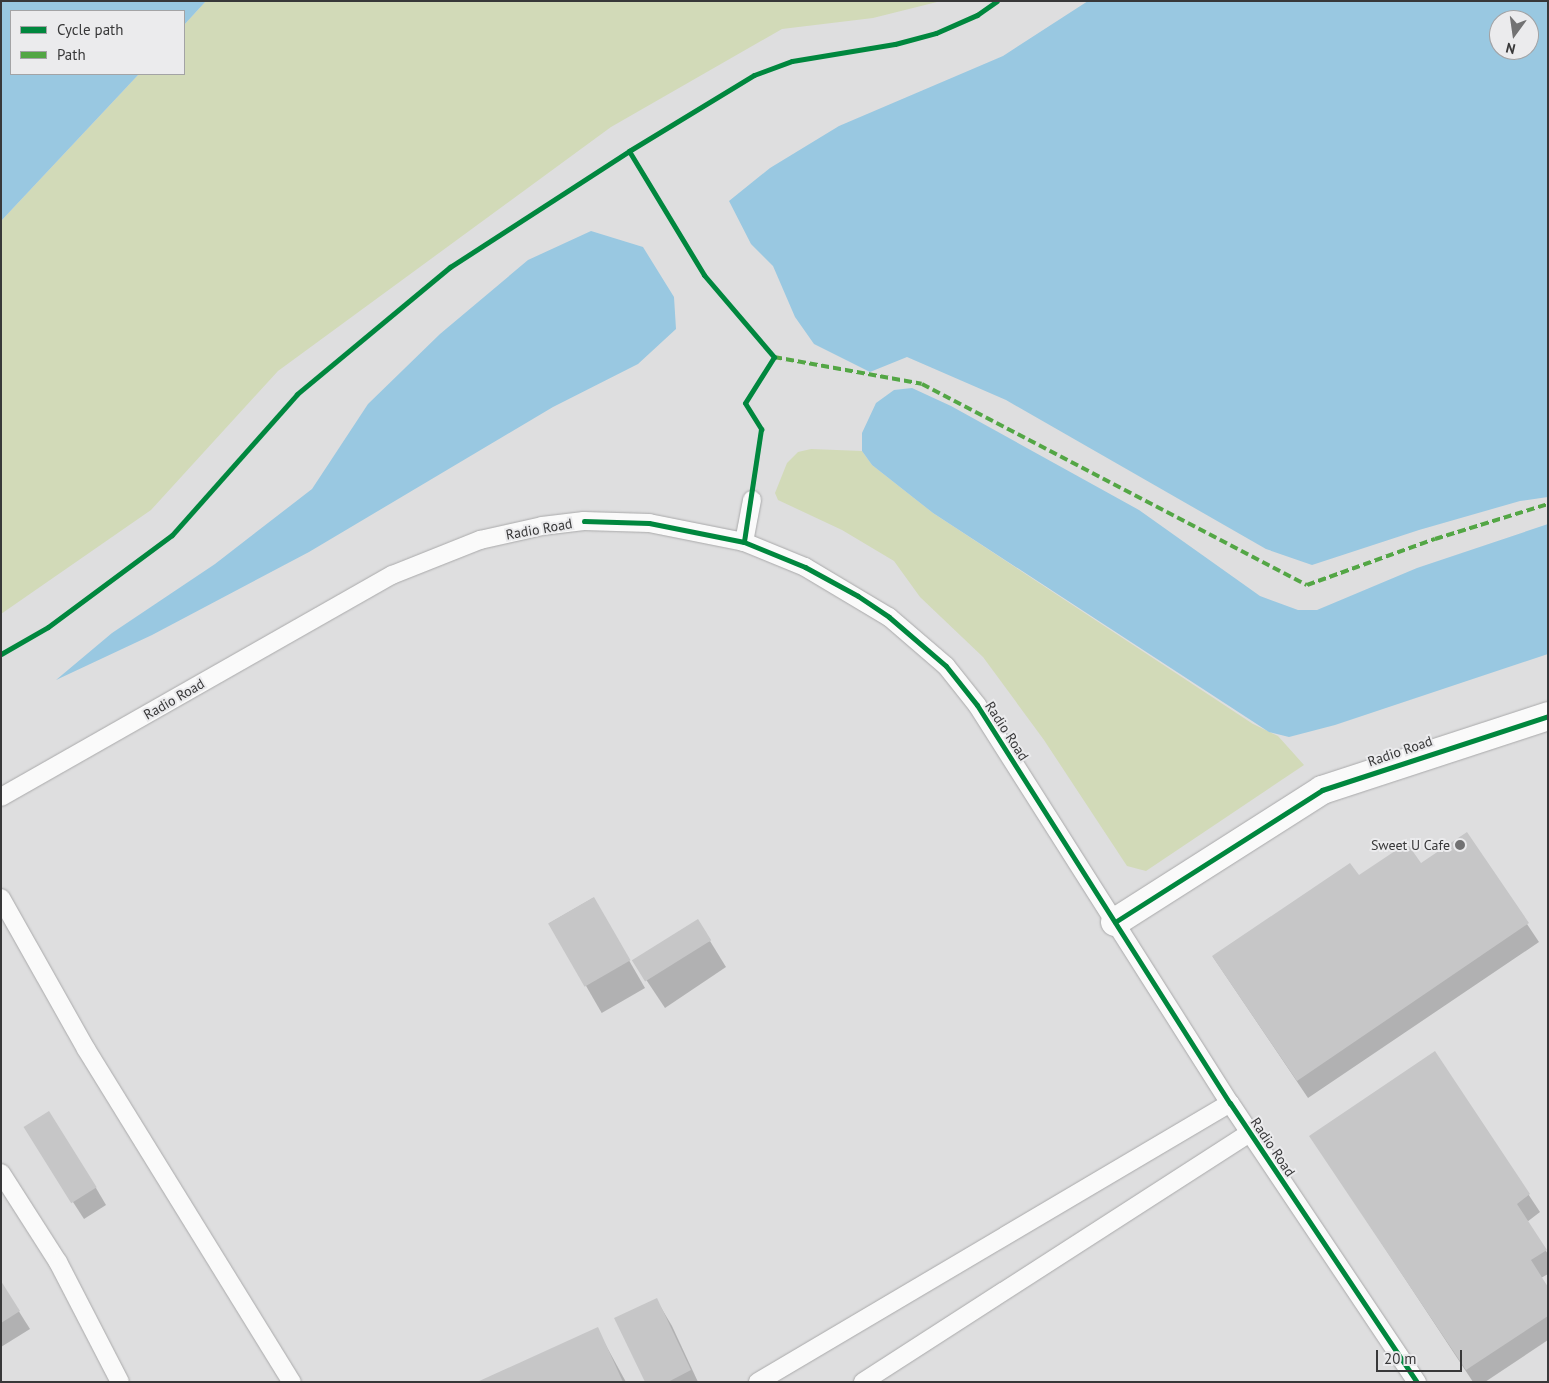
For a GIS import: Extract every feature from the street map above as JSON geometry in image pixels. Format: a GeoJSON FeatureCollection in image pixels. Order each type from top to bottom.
{"type":"FeatureCollection","features":[{"type":"Feature","properties":{"kind":"street","name":"Radio Road"},"geometry":{"type":"LineString","coordinates":[[1116,922],[1322,790],[1548,716]]}},
{"type":"Feature","properties":{"kind":"lane"},"geometry":{"type":"LineString","coordinates":[[744,542],[752,500]]}},
{"type":"Feature","properties":{"kind":"lane","name":"Radio Road"},"geometry":{"type":"LineString","coordinates":[[1,797],[392,575],[480,540],[542,526],[609,522],[671,526],[744,542],[805,567],[858,596],[889,617],[946,666],[977,705],[1230,1103],[1417,1382]]}},
{"type":"Feature","properties":{"kind":"lane"},"geometry":{"type":"LineString","coordinates":[[1,898],[86,1049],[292,1382]]}},
{"type":"Feature","properties":{"kind":"lane"},"geometry":{"type":"LineString","coordinates":[[758,1382],[1230,1103]]}},
{"type":"Feature","properties":{"kind":"lane","name":"Radio Road"},"geometry":{"type":"LineString","coordinates":[[864,1382],[1250,1133]]}},
{"type":"Feature","properties":{"kind":"lane"},"geometry":{"type":"LineString","coordinates":[[1,1173],[58,1262],[120,1382]]}},
{"type":"Feature","properties":{"kind":"green space"},"geometry":{"type":"Polygon","coordinates":[[[206,1],[941,1],[873,18],[782,29],[611,127],[278,371],[151,510],[1,614],[1,221],[138,75],[185,75],[185,24],[206,1]]]}},
{"type":"Feature","properties":{"kind":"green space"},"geometry":{"type":"Polygon","coordinates":[[[811,449],[862,451],[872,465],[933,513],[1253,724],[1278,736],[1304,765],[1146,871],[1127,866],[1044,740],[983,657],[920,597],[894,561],[842,530],[778,500],[775,493],[787,463],[798,452],[811,449]]]}},
{"type":"Feature","properties":{"kind":"water"},"geometry":{"type":"Polygon","coordinates":[[[1,1],[206,1],[185,24],[185,10],[10,10],[10,75],[138,75],[1,221],[1,1]]]}},
{"type":"Feature","properties":{"kind":"water"},"geometry":{"type":"Polygon","coordinates":[[[1088,1],[1548,1],[1548,497],[1520,501],[1419,530],[1312,565],[1266,549],[1006,400],[907,357],[870,372],[814,344],[795,317],[773,266],[751,244],[729,201],[770,168],[839,126],[1003,56],[1088,1]]]}},
{"type":"Feature","properties":{"kind":"water"},"geometry":{"type":"Polygon","coordinates":[[[591,231],[643,247],[674,297],[676,329],[638,364],[553,407],[309,552],[152,635],[56,680],[112,633],[215,564],[312,489],[368,404],[440,334],[528,260],[591,231]]]}},
{"type":"Feature","properties":{"kind":"water"},"geometry":{"type":"Polygon","coordinates":[[[912,388],[951,406],[1139,510],[1260,596],[1298,610],[1317,610],[1417,568],[1548,524],[1548,654],[1335,725],[1289,737],[1269,732],[933,513],[872,465],[862,451],[862,433],[876,403],[894,390],[912,388]]]}},
{"type":"Feature","properties":{"kind":"building"},"geometry":{"type":"Polygon","coordinates":[[[1467,832],[1529,923],[1297,1081],[1212,956],[1350,863],[1359,875],[1407,843],[1421,863],[1467,832]]]}},
{"type":"Feature","properties":{"kind":"building"},"geometry":{"type":"Polygon","coordinates":[[[594,897],[630,960],[585,987],[548,924],[594,897]]]}},
{"type":"Feature","properties":{"kind":"building"},"geometry":{"type":"Polygon","coordinates":[[[698,919],[711,940],[645,982],[632,960],[698,919]]]}},
{"type":"Feature","properties":{"kind":"building"},"geometry":{"type":"Polygon","coordinates":[[[1435,1051],[1530,1194],[1517,1204],[1547,1250],[1531,1260],[1548,1287],[1548,1316],[1466,1370],[1309,1136],[1435,1051]]]}},
{"type":"Feature","properties":{"kind":"building"},"geometry":{"type":"Polygon","coordinates":[[[49,1111],[97,1187],[71,1203],[24,1127],[49,1111]]]}},
{"type":"Feature","properties":{"kind":"building"},"geometry":{"type":"Polygon","coordinates":[[[1,1281],[20,1311],[1,1323],[1,1281]]]}},
{"type":"Feature","properties":{"kind":"building"},"geometry":{"type":"Polygon","coordinates":[[[657,1298],[691,1370],[668,1382],[645,1382],[614,1318],[657,1298]]]}},
{"type":"Feature","properties":{"kind":"building"},"geometry":{"type":"Polygon","coordinates":[[[598,1327],[623,1382],[477,1382],[598,1327]]]}},
{"type":"Feature","properties":{"kind":"marked path"},"geometry":{"type":"LineString","coordinates":[[774,357],[922,384],[1307,585],[1435,539],[1548,504]]}},
{"type":"Feature","properties":{"kind":"cycle path"},"geometry":{"type":"LineString","coordinates":[[1,654],[48,627],[172,535],[297,394],[450,267],[629,151],[754,75],[792,61],[895,44],[936,33],[977,15],[997,1]]}},
{"type":"Feature","properties":{"kind":"cycle path"},"geometry":{"type":"LineString","coordinates":[[629,151],[704,275],[774,357],[745,403],[761,429],[744,542]]}},
{"type":"Feature","properties":{"kind":"cycle path"},"geometry":{"type":"LineString","coordinates":[[584,521],[649,523],[744,542],[805,567],[858,596],[889,617],[946,666],[977,705],[1230,1103],[1417,1382]]}},
{"type":"Feature","properties":{"kind":"cycle path"},"geometry":{"type":"LineString","coordinates":[[1115,922],[1322,790],[1548,716]]}},
{"type":"Feature","properties":{"kind":"place","name":"Sweet U Cafe"},"geometry":{"type":"Point","coordinates":[1460,845]}}]}
